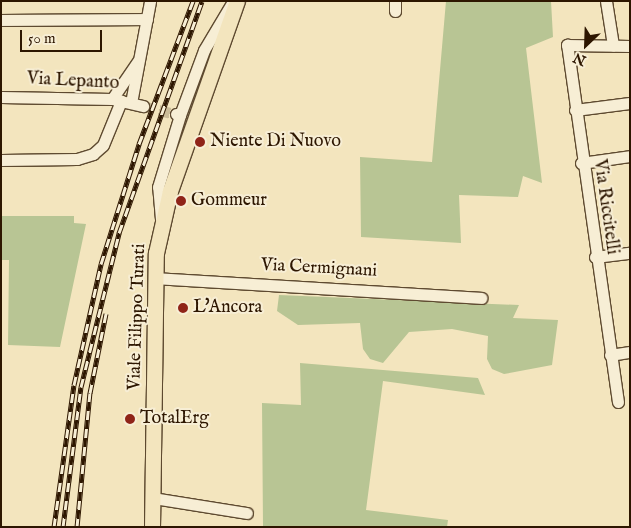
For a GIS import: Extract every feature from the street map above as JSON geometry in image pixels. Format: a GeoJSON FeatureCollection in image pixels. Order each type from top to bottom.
{"type":"FeatureCollection","features":[{"type":"Feature","properties":{"kind":"main road","name":"Viale Filippo Turati"},"geometry":{"type":"LineString","coordinates":[[152,527],[155,278],[161,226],[237,1]]}},
{"type":"Feature","properties":{"kind":"street"},"geometry":{"type":"LineString","coordinates":[[1,160],[77,159],[93,154],[103,146],[127,102],[138,61],[150,1]]}},
{"type":"Feature","properties":{"kind":"street"},"geometry":{"type":"LineString","coordinates":[[161,226],[158,188],[178,115],[204,50],[233,1]]}},
{"type":"Feature","properties":{"kind":"street"},"geometry":{"type":"LineString","coordinates":[[606,1],[613,45],[630,46]]}},
{"type":"Feature","properties":{"kind":"street"},"geometry":{"type":"LineString","coordinates":[[1,20],[147,19]]}},
{"type":"Feature","properties":{"kind":"street","name":"Via Riccitelli"},"geometry":{"type":"LineString","coordinates":[[613,45],[567,45],[581,163],[618,402]]}},
{"type":"Feature","properties":{"kind":"street"},"geometry":{"type":"LineString","coordinates":[[127,102],[138,61]]}},
{"type":"Feature","properties":{"kind":"street","name":"Via Lepanto"},"geometry":{"type":"LineString","coordinates":[[1,97],[127,102]]}},
{"type":"Feature","properties":{"kind":"street"},"geometry":{"type":"LineString","coordinates":[[575,110],[630,103]]}},
{"type":"Feature","properties":{"kind":"street"},"geometry":{"type":"LineString","coordinates":[[581,163],[630,156]]}},
{"type":"Feature","properties":{"kind":"street"},"geometry":{"type":"LineString","coordinates":[[595,257],[630,252]]}},
{"type":"Feature","properties":{"kind":"street","name":"Via Cermignani"},"geometry":{"type":"LineString","coordinates":[[155,278],[482,298]]}},
{"type":"Feature","properties":{"kind":"street"},"geometry":{"type":"LineString","coordinates":[[610,354],[630,352]]}},
{"type":"Feature","properties":{"kind":"street"},"geometry":{"type":"LineString","coordinates":[[153,498],[247,513]]}},
{"type":"Feature","properties":{"kind":"green space"},"geometry":{"type":"Polygon","coordinates":[[[446,1],[551,1],[553,37],[526,48],[542,183],[523,176],[518,197],[459,195],[461,243],[361,237],[360,157],[432,162],[446,1]]]}},
{"type":"Feature","properties":{"kind":"green space"},"geometry":{"type":"Polygon","coordinates":[[[1,216],[74,216],[74,223],[86,224],[60,347],[8,345],[9,260],[1,260],[1,216]]]}},
{"type":"Feature","properties":{"kind":"green space"},"geometry":{"type":"Polygon","coordinates":[[[279,295],[519,305],[513,318],[558,320],[552,365],[504,374],[492,369],[487,359],[488,336],[452,329],[409,332],[383,363],[370,359],[363,349],[360,323],[298,325],[277,311],[279,295]]]}},
{"type":"Feature","properties":{"kind":"green space"},"geometry":{"type":"Polygon","coordinates":[[[300,363],[478,378],[485,395],[383,381],[366,510],[448,520],[447,527],[263,527],[262,403],[301,405],[300,363]]]}},
{"type":"Feature","properties":{"kind":"tunnel"},"geometry":{"type":"LineString","coordinates":[[143,106],[176,114]]}},
{"type":"Feature","properties":{"kind":"railway"},"geometry":{"type":"LineString","coordinates":[[54,527],[74,385],[101,264],[139,144],[193,1]]}},
{"type":"Feature","properties":{"kind":"railway"},"geometry":{"type":"LineString","coordinates":[[63,527],[81,387],[119,233],[202,1]]}},
{"type":"Feature","properties":{"kind":"railway"},"geometry":{"type":"LineString","coordinates":[[77,527],[90,393],[106,314]]}},
{"type":"Feature","properties":{"kind":"place","name":"Niente Di Nuovo"},"geometry":{"type":"Point","coordinates":[200,142]}},
{"type":"Feature","properties":{"kind":"place","name":"Gommeur"},"geometry":{"type":"Point","coordinates":[181,201]}},
{"type":"Feature","properties":{"kind":"place","name":"L'Ancora"},"geometry":{"type":"Point","coordinates":[183,308]}},
{"type":"Feature","properties":{"kind":"place","name":"TotalErg"},"geometry":{"type":"Point","coordinates":[130,419]}}]}
